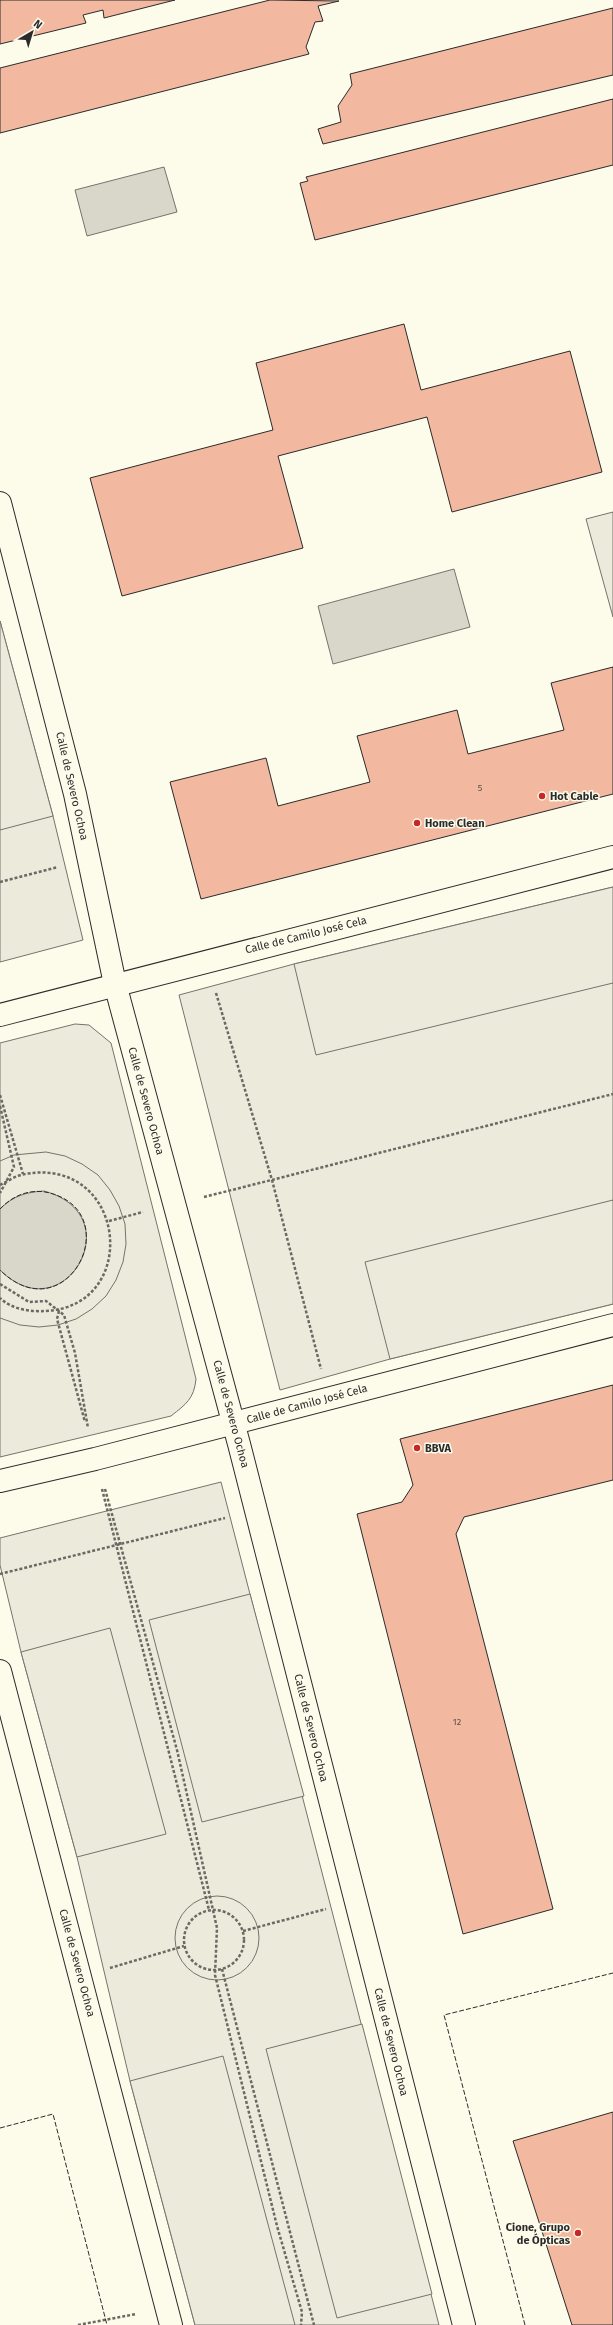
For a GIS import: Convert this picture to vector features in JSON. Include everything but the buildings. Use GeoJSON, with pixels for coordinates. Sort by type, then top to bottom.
{"type":"FeatureCollection","features":[{"type":"Feature","properties":{"kind":"street","name":"Calle de Severo Ochoa"},"geometry":{"type":"LineString","coordinates":[[0,503],[75,794],[115,984],[234,1423],[464,2325]]}},
{"type":"Feature","properties":{"kind":"street","name":"Calle de Camilo José Cela"},"geometry":{"type":"LineString","coordinates":[[0,1015],[115,984],[613,857]]}},
{"type":"Feature","properties":{"kind":"street","name":"Calle de Camilo José Cela"},"geometry":{"type":"LineString","coordinates":[[0,1482],[95,1459],[613,1325]]}},
{"type":"Feature","properties":{"kind":"street","name":"Calle de Severo Ochoa"},"geometry":{"type":"LineString","coordinates":[[0,1671],[169,2317]]}},
{"type":"Feature","properties":{"kind":"path"},"geometry":{"type":"LineString","coordinates":[[0,882],[88,859]]}},
{"type":"Feature","properties":{"kind":"path"},"geometry":{"type":"LineString","coordinates":[[206,961],[272,1180],[329,1398]]}},
{"type":"Feature","properties":{"kind":"path"},"geometry":{"type":"LineString","coordinates":[[109,1221],[613,1094]]}},
{"type":"Feature","properties":{"kind":"path"},"geometry":{"type":"LineString","coordinates":[[0,1095],[24,1174]]}},
{"type":"Feature","properties":{"kind":"path"},"geometry":{"type":"LineString","coordinates":[[0,1106],[14,1167],[0,1193]]}},
{"type":"Feature","properties":{"kind":"path"},"geometry":{"type":"LineString","coordinates":[[0,1185],[24,1174],[50,1172],[76,1180],[96,1198],[109,1221],[112,1250],[103,1276],[85,1298],[59,1311],[31,1312],[4,1302],[0,1298]]}},
{"type":"Feature","properties":{"kind":"path"},"geometry":{"type":"LineString","coordinates":[[0,1284],[29,1302],[46,1302],[64,1315],[75,1353],[95,1459],[116,1546],[208,1910]]}},
{"type":"Feature","properties":{"kind":"path"},"geometry":{"type":"LineString","coordinates":[[59,1311],[57,1319],[177,1750],[218,1928],[215,1969],[275,2218],[302,2312],[301,2325]]}},
{"type":"Feature","properties":{"kind":"path"},"geometry":{"type":"LineString","coordinates":[[0,1574],[116,1546],[256,1509]]}},
{"type":"Feature","properties":{"kind":"path"},"geometry":{"type":"LineString","coordinates":[[244,1931],[355,1902]]}},
{"type":"Feature","properties":{"kind":"path"},"geometry":{"type":"LineString","coordinates":[[208,1910],[214,1910],[223,1911],[236,1918],[244,1931],[244,1948],[236,1962],[222,1969],[206,1969],[192,1961],[184,1946],[185,1930],[194,1917],[208,1910]]}},
{"type":"Feature","properties":{"kind":"path"},"geometry":{"type":"LineString","coordinates":[[80,1977],[184,1946]]}},
{"type":"Feature","properties":{"kind":"path"},"geometry":{"type":"LineString","coordinates":[[222,1969],[314,2325]]}},
{"type":"Feature","properties":{"kind":"path"},"geometry":{"type":"LineString","coordinates":[[78,2325],[169,2317]]}},
{"type":"Feature","properties":{"kind":"shaded area"},"geometry":{"type":"Polygon","coordinates":[[[164,167],[177,212],[87,236],[75,190],[164,167]]]}},
{"type":"Feature","properties":{"kind":"shaded area"},"geometry":{"type":"Polygon","coordinates":[[[613,512],[613,617],[586,519],[613,512]]]}},
{"type":"Feature","properties":{"kind":"shaded area"},"geometry":{"type":"Polygon","coordinates":[[[454,569],[470,627],[333,664],[318,606],[454,569]]]}},
{"type":"Feature","properties":{"kind":"shaded area"},"geometry":{"type":"Polygon","coordinates":[[[0,621],[53,816],[83,940],[0,962],[0,621]]]}},
{"type":"Feature","properties":{"kind":"shaded area"},"geometry":{"type":"Polygon","coordinates":[[[0,621],[53,816],[0,830],[0,621]]]}},
{"type":"Feature","properties":{"kind":"shaded area"},"geometry":{"type":"Polygon","coordinates":[[[613,887],[613,1304],[390,1359],[280,1390],[179,995],[294,964],[613,887]]]}},
{"type":"Feature","properties":{"kind":"shaded area"},"geometry":{"type":"Polygon","coordinates":[[[613,887],[613,983],[316,1055],[294,964],[613,887]]]}},
{"type":"Feature","properties":{"kind":"shaded area"},"geometry":{"type":"Polygon","coordinates":[[[75,1024],[89,1025],[111,1043],[196,1379],[195,1386],[188,1400],[171,1416],[0,1457],[0,1043],[75,1024]]]}},
{"type":"Feature","properties":{"kind":"shaded area"},"geometry":{"type":"Polygon","coordinates":[[[46,1152],[65,1156],[82,1164],[98,1175],[110,1190],[119,1206],[125,1224],[126,1244],[123,1262],[116,1280],[106,1296],[92,1309],[76,1319],[58,1325],[39,1327],[20,1325],[0,1318],[0,1161],[14,1155],[46,1152]]]}},
{"type":"Feature","properties":{"kind":"shaded area"},"geometry":{"type":"Polygon","coordinates":[[[44,1191],[70,1204],[84,1222],[86,1243],[79,1264],[66,1279],[46,1288],[24,1286],[0,1270],[0,1209],[15,1198],[31,1192],[44,1191]]]}},
{"type":"Feature","properties":{"kind":"shaded area"},"geometry":{"type":"Polygon","coordinates":[[[613,1200],[613,1304],[390,1359],[365,1262],[613,1200]]]}},
{"type":"Feature","properties":{"kind":"shaded area"},"geometry":{"type":"Polygon","coordinates":[[[221,1482],[439,2325],[195,2325],[130,2081],[77,1857],[21,1652],[0,1565],[0,1538],[221,1482]]]}},
{"type":"Feature","properties":{"kind":"shaded area"},"geometry":{"type":"Polygon","coordinates":[[[250,1594],[304,1796],[202,1822],[149,1620],[250,1594]]]}},
{"type":"Feature","properties":{"kind":"shaded area"},"geometry":{"type":"Polygon","coordinates":[[[110,1628],[166,1834],[77,1857],[21,1652],[110,1628]]]}},
{"type":"Feature","properties":{"kind":"shaded area"},"geometry":{"type":"Polygon","coordinates":[[[209,1896],[225,1896],[241,1903],[252,1914],[259,1930],[259,1946],[256,1954],[247,1968],[241,1973],[225,1980],[209,1980],[193,1973],[182,1962],[175,1946],[175,1930],[182,1914],[193,1903],[209,1896]]]}},
{"type":"Feature","properties":{"kind":"shaded area"},"geometry":{"type":"Polygon","coordinates":[[[362,2024],[432,2294],[337,2318],[266,2049],[362,2024]]]}},
{"type":"Feature","properties":{"kind":"shaded area"},"geometry":{"type":"Polygon","coordinates":[[[223,2056],[295,2325],[195,2325],[130,2081],[223,2056]]]}},
{"type":"Feature","properties":{"kind":"fence"},"geometry":{"type":"LineString","coordinates":[[0,1209],[17,1196],[29,1192],[36,1191],[50,1193],[73,1205],[84,1223],[86,1244],[79,1264],[65,1280],[47,1288],[24,1286],[0,1270]]}},
{"type":"Feature","properties":{"kind":"fence"},"geometry":{"type":"LineString","coordinates":[[525,2325],[444,2015],[613,1973]]}},
{"type":"Feature","properties":{"kind":"fence"},"geometry":{"type":"LineString","coordinates":[[0,2128],[53,2114],[107,2325]]}},
{"type":"Feature","properties":{"kind":"place","name":"Hot Cable"},"geometry":{"type":"Point","coordinates":[542,796]}},
{"type":"Feature","properties":{"kind":"place","name":"Home Clean"},"geometry":{"type":"Point","coordinates":[417,823]}},
{"type":"Feature","properties":{"kind":"place","name":"BBVA"},"geometry":{"type":"Point","coordinates":[417,1448]}},
{"type":"Feature","properties":{"kind":"place","name":"Cione, Grupo de Ópticas"},"geometry":{"type":"Point","coordinates":[578,2233]}}]}
